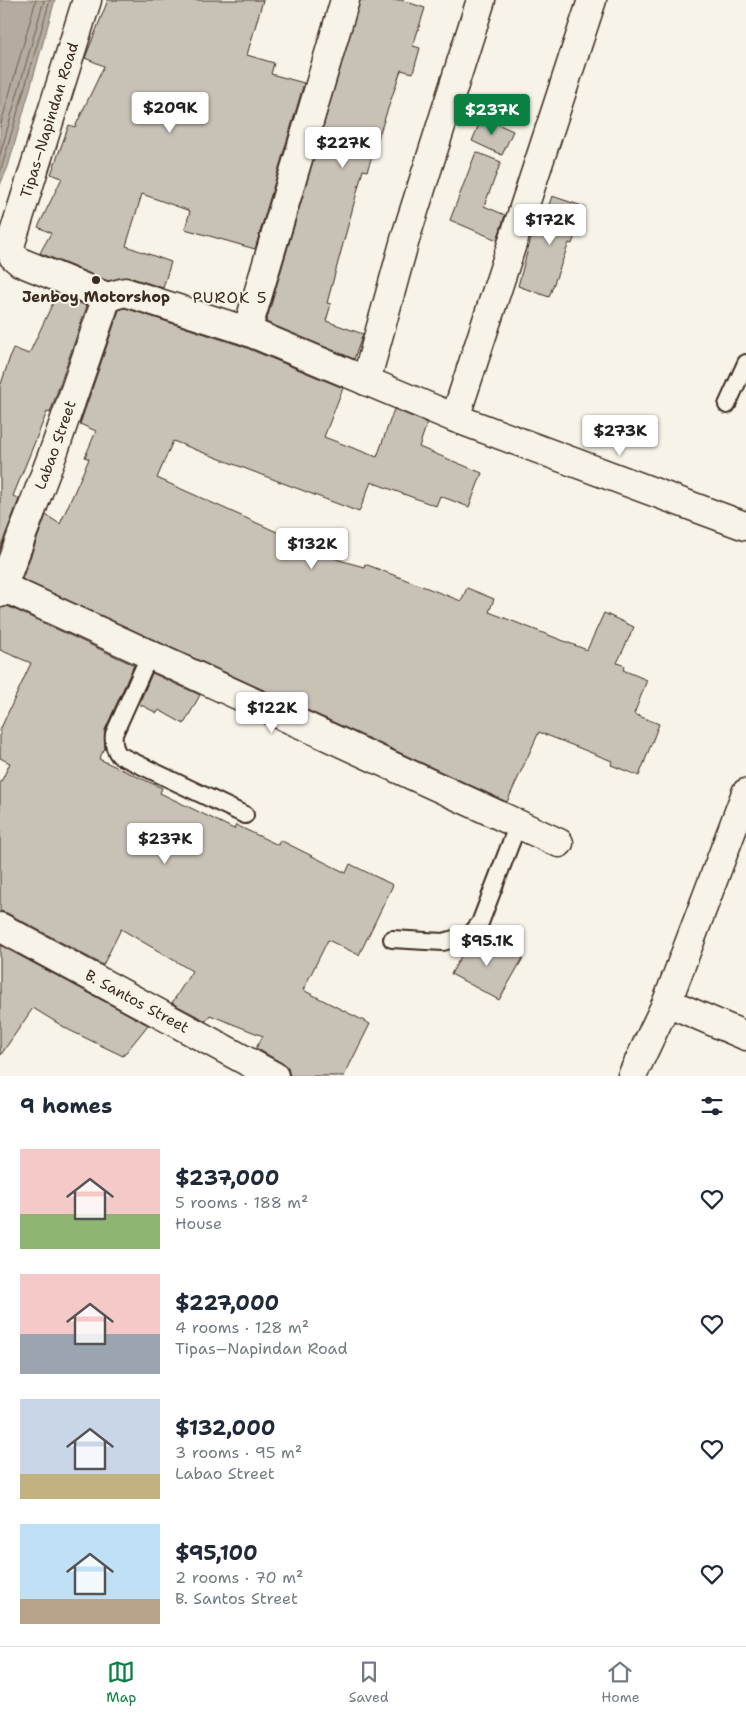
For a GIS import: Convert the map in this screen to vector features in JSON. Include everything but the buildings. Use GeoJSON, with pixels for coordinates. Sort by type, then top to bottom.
{"type":"FeatureCollection","features":[{"type":"Feature","properties":{"kind":"street","name":"Tipas–Napindan Road"},"geometry":{"type":"LineString","coordinates":[[87,0],[10,246],[13,256],[20,262],[107,297]]}},
{"type":"Feature","properties":{"kind":"street"},"geometry":{"type":"LineString","coordinates":[[247,332],[345,0]]}},
{"type":"Feature","properties":{"kind":"street"},"geometry":{"type":"LineString","coordinates":[[366,381],[406,236],[482,0]]}},
{"type":"Feature","properties":{"kind":"street"},"geometry":{"type":"LineString","coordinates":[[455,418],[592,0]]}},
{"type":"Feature","properties":{"kind":"street"},"geometry":{"type":"LineString","coordinates":[[107,297],[125,292],[247,332],[455,418],[745,526]]}},
{"type":"Feature","properties":{"kind":"street","name":"Labao Street"},"geometry":{"type":"LineString","coordinates":[[1,590],[55,448],[107,297]]}},
{"type":"Feature","properties":{"kind":"street"},"geometry":{"type":"LineString","coordinates":[[1,590],[150,654],[559,843]]}},
{"type":"Feature","properties":{"kind":"street"},"geometry":{"type":"LineString","coordinates":[[632,1076],[667,1002],[746,793]]}},
{"type":"Feature","properties":{"kind":"street","name":"B. Santos Street"},"geometry":{"type":"LineString","coordinates":[[0,927],[274,1076]]}},
{"type":"Feature","properties":{"kind":"street"},"geometry":{"type":"LineString","coordinates":[[667,1002],[746,1036]]}},
{"type":"Feature","properties":{"kind":"lane"},"geometry":{"type":"LineString","coordinates":[[727,405],[746,362]]}},
{"type":"Feature","properties":{"kind":"lane"},"geometry":{"type":"LineString","coordinates":[[150,654],[114,734],[113,744],[116,752],[245,815]]}},
{"type":"Feature","properties":{"kind":"lane"},"geometry":{"type":"LineString","coordinates":[[392,939],[444,942],[471,934],[480,922],[518,824]]}},
{"type":"Feature","properties":{"kind":"water"},"geometry":{"type":"Polygon","coordinates":[[[0,0],[55,0],[8,167],[0,185],[0,0]]]}},
{"type":"Feature","properties":{"kind":"place","name":"Jenboy Motorshop"},"geometry":{"type":"Point","coordinates":[96,280]}},
{"type":"Feature","properties":{"kind":"district","name":"PUROK 5"},"geometry":{"type":"Point","coordinates":[230,297]}}]}
